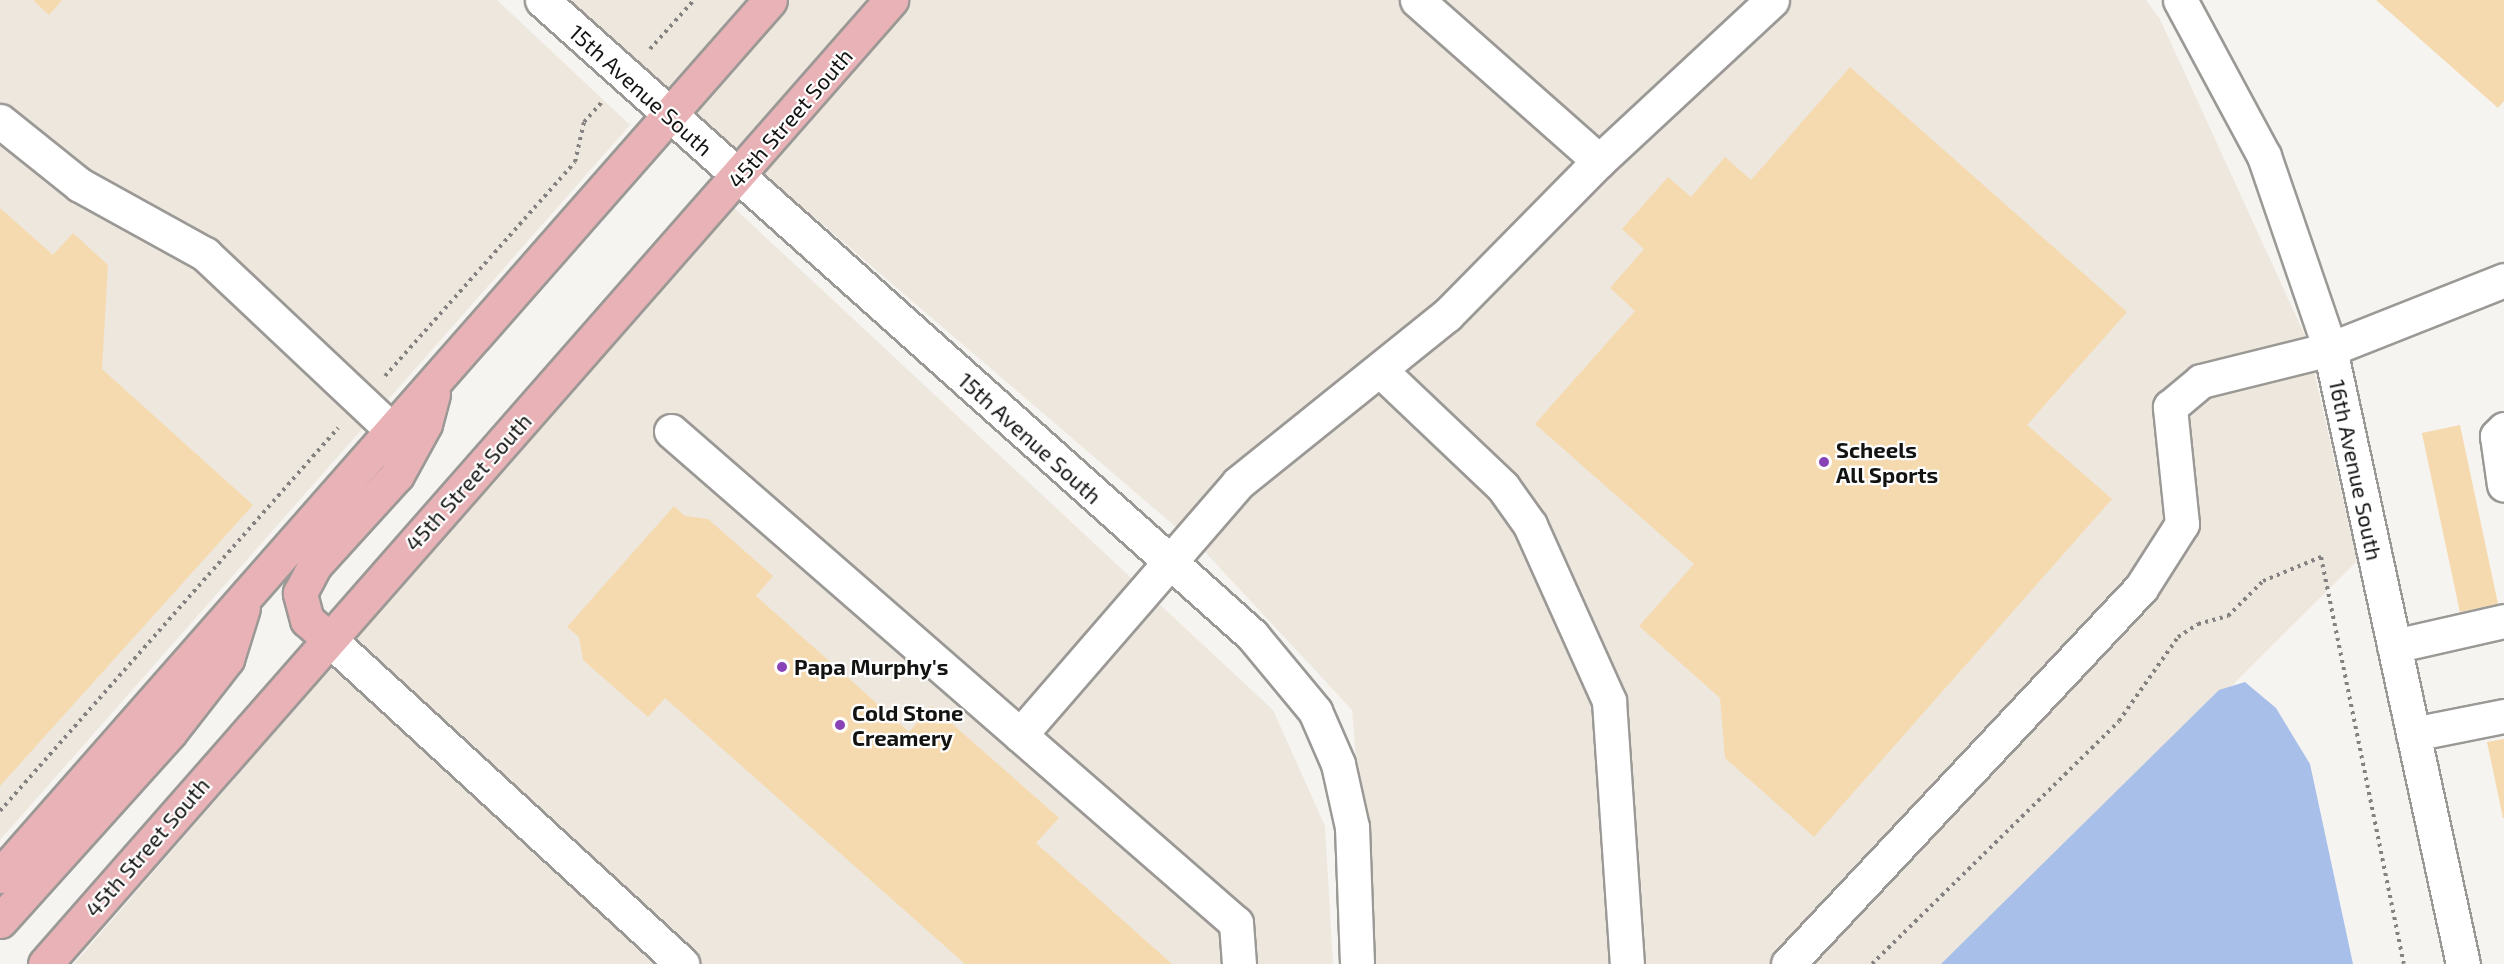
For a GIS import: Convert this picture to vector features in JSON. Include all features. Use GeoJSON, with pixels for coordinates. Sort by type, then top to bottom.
{"type":"FeatureCollection","features":[{"type":"Feature","properties":{"kind":"main road"},"geometry":{"type":"LineString","coordinates":[[0,876],[770,0]]}},
{"type":"Feature","properties":{"kind":"main road","name":"45th Street South"},"geometry":{"type":"LineString","coordinates":[[45,964],[329,639],[738,179],[891,0]]}},
{"type":"Feature","properties":{"kind":"main road"},"geometry":{"type":"LineString","coordinates":[[329,639],[307,620],[300,593],[315,565],[397,474],[426,424],[437,381]]}},
{"type":"Feature","properties":{"kind":"main road"},"geometry":{"type":"LineString","coordinates":[[0,921],[170,732],[227,659],[246,597]]}},
{"type":"Feature","properties":{"kind":"street","name":"15th Avenue South"},"geometry":{"type":"LineString","coordinates":[[542,0],[738,179],[1252,635],[1315,711],[1338,764],[1352,827],[1357,964]]}},
{"type":"Feature","properties":{"kind":"street"},"geometry":{"type":"LineString","coordinates":[[1418,0],[1599,161]]}},
{"type":"Feature","properties":{"kind":"street"},"geometry":{"type":"LineString","coordinates":[[1020,735],[1168,560],[1238,483],[1382,372],[1520,245],[1599,161],[1772,0]]}},
{"type":"Feature","properties":{"kind":"street","name":"16th Avenue South"},"geometry":{"type":"LineString","coordinates":[[2180,0],[2264,156],[2330,349],[2463,964]]}},
{"type":"Feature","properties":{"kind":"street"},"geometry":{"type":"LineString","coordinates":[[0,121],[80,185],[205,254],[393,431]]}},
{"type":"Feature","properties":{"kind":"street"},"geometry":{"type":"LineString","coordinates":[[1788,964],[2141,588],[2182,524],[2170,407],[2201,381],[2330,349],[2504,280]]}},
{"type":"Feature","properties":{"kind":"street"},"geometry":{"type":"LineString","coordinates":[[1382,372],[1503,487],[1530,525],[1609,701],[1627,964]]}},
{"type":"Feature","properties":{"kind":"street"},"geometry":{"type":"LineString","coordinates":[[2504,429],[2497,436],[2504,485]]}},
{"type":"Feature","properties":{"kind":"street"},"geometry":{"type":"LineString","coordinates":[[671,431],[1236,923],[1239,964]]}},
{"type":"Feature","properties":{"kind":"street"},"geometry":{"type":"LineString","coordinates":[[2394,646],[2504,621]]}},
{"type":"Feature","properties":{"kind":"street"},"geometry":{"type":"LineString","coordinates":[[329,639],[682,964]]}},
{"type":"Feature","properties":{"kind":"street"},"geometry":{"type":"LineString","coordinates":[[2413,734],[2504,716]]}},
{"type":"Feature","properties":{"kind":"path"},"geometry":{"type":"LineString","coordinates":[[670,27],[694,0]]}},
{"type":"Feature","properties":{"kind":"path"},"geometry":{"type":"LineString","coordinates":[[0,811],[575,162],[584,122]]}},
{"type":"Feature","properties":{"kind":"path"},"geometry":{"type":"LineString","coordinates":[[1872,964],[2119,721],[2143,693],[2178,637],[2198,624],[2228,616],[2263,581],[2321,557],[2404,964]]}},
{"type":"Feature","properties":{"kind":"shaded area"},"geometry":{"type":"Polygon","coordinates":[[[0,0],[497,0],[630,125],[0,840],[0,0]]]}},
{"type":"Feature","properties":{"kind":"shaded area"},"geometry":{"type":"Polygon","coordinates":[[[570,0],[2146,0],[2160,19],[2307,340],[2357,561],[1952,964],[1373,964],[1352,710],[1205,552],[716,133],[570,0]]]}},
{"type":"Feature","properties":{"kind":"shaded area"},"geometry":{"type":"Polygon","coordinates":[[[731,205],[1273,710],[1325,826],[1333,964],[74,964],[731,205]]]}},
{"type":"Feature","properties":{"kind":"water"},"geometry":{"type":"Polygon","coordinates":[[[2245,682],[2276,708],[2310,764],[2353,964],[1941,964],[2219,690],[2245,682]]]}},
{"type":"Feature","properties":{"kind":"building"},"geometry":{"type":"Polygon","coordinates":[[[33,0],[62,0],[49,15],[33,0]]]}},
{"type":"Feature","properties":{"kind":"building"},"geometry":{"type":"Polygon","coordinates":[[[2376,0],[2504,0],[2504,101],[2498,108],[2376,0]]]}},
{"type":"Feature","properties":{"kind":"building","name":"Scheels All Sports"},"geometry":{"type":"Polygon","coordinates":[[[1850,67],[2127,312],[2027,425],[2112,499],[1814,837],[1725,758],[1720,698],[1639,626],[1694,564],[1535,424],[1635,311],[1610,288],[1644,249],[1622,229],[1668,177],[1691,197],[1725,157],[1751,180],[1850,67]]]}},
{"type":"Feature","properties":{"kind":"building"},"geometry":{"type":"Polygon","coordinates":[[[0,208],[53,255],[73,233],[108,265],[102,369],[253,505],[0,786],[0,208]]]}},
{"type":"Feature","properties":{"kind":"building"},"geometry":{"type":"Polygon","coordinates":[[[2460,425],[2498,604],[2460,612],[2422,433],[2460,425]]]}},
{"type":"Feature","properties":{"kind":"building"},"geometry":{"type":"Polygon","coordinates":[[[674,506],[685,516],[708,519],[773,576],[756,596],[909,732],[932,706],[1059,818],[1036,843],[1172,964],[965,964],[665,698],[648,717],[583,660],[579,637],[567,627],[674,506]]]}},
{"type":"Feature","properties":{"kind":"building"},"geometry":{"type":"Polygon","coordinates":[[[2504,739],[2504,818],[2503,818],[2487,742],[2504,739]]]}},
{"type":"Feature","properties":{"kind":"place","name":"Scheels All Sports"},"geometry":{"type":"Point","coordinates":[1824,462]}},
{"type":"Feature","properties":{"kind":"place","name":"Papa Murphy's"},"geometry":{"type":"Point","coordinates":[782,667]}},
{"type":"Feature","properties":{"kind":"place","name":"Cold Stone Creamery"},"geometry":{"type":"Point","coordinates":[840,725]}}]}
